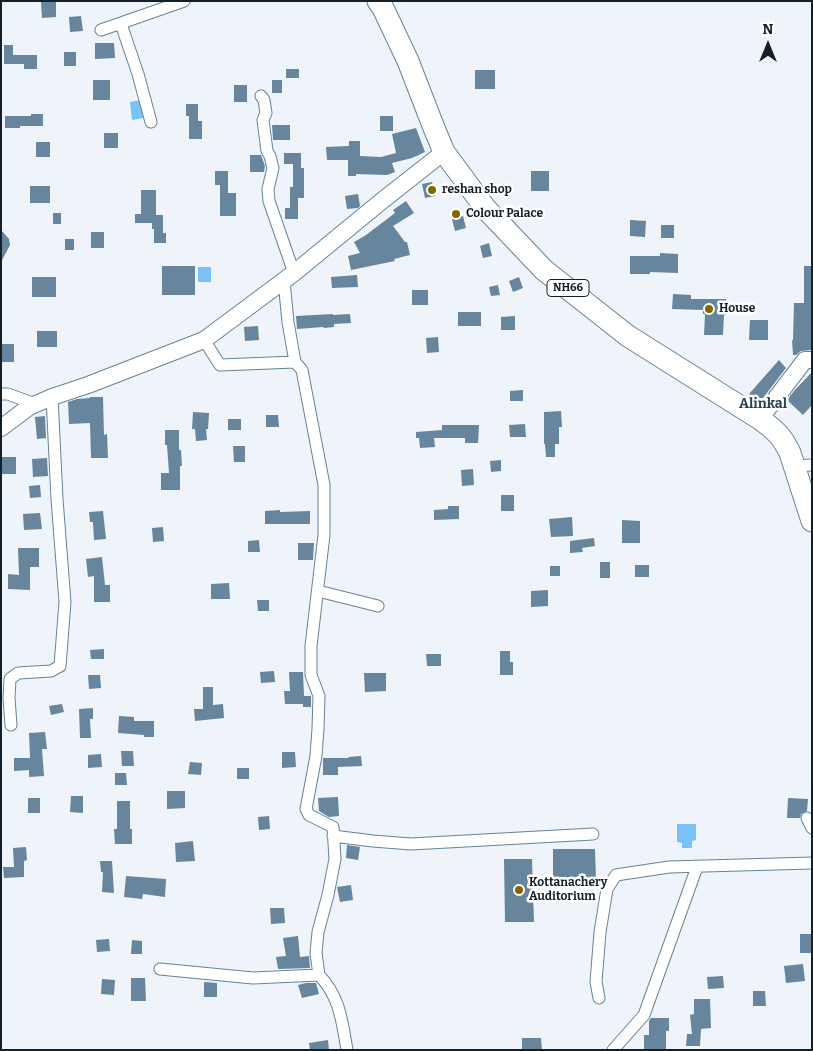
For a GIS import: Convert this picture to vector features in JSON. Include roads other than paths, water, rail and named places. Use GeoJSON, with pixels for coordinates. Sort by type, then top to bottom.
{"type":"FeatureCollection","features":[{"type":"Feature","properties":{"kind":"highway","name":"NH66"},"geometry":{"type":"LineString","coordinates":[[378,1],[408,61],[444,152],[486,209],[544,270],[628,336],[760,419],[776,432],[803,466],[812,522]]}},
{"type":"Feature","properties":{"kind":"main road"},"geometry":{"type":"LineString","coordinates":[[1,428],[35,404],[204,340],[289,277],[444,152]]}},
{"type":"Feature","properties":{"kind":"main road"},"geometry":{"type":"LineString","coordinates":[[760,419],[805,360],[812,360]]}},
{"type":"Feature","properties":{"kind":"street"},"geometry":{"type":"LineString","coordinates":[[102,30],[184,1]]}},
{"type":"Feature","properties":{"kind":"street"},"geometry":{"type":"LineString","coordinates":[[121,24],[138,74],[151,122]]}},
{"type":"Feature","properties":{"kind":"street"},"geometry":{"type":"LineString","coordinates":[[261,96],[264,100],[266,113],[263,120],[267,150],[273,168],[268,189],[269,201],[289,277],[288,322],[295,362],[302,370],[324,485],[324,535],[311,646],[311,675],[319,696],[318,729],[316,756],[306,808],[309,815],[333,827],[335,859],[318,932],[316,953],[319,975],[328,985],[340,1009],[348,1050]]}},
{"type":"Feature","properties":{"kind":"street"},"geometry":{"type":"LineString","coordinates":[[204,340],[220,365],[295,362]]}},
{"type":"Feature","properties":{"kind":"street"},"geometry":{"type":"LineString","coordinates":[[1,394],[8,394],[35,404]]}},
{"type":"Feature","properties":{"kind":"street"},"geometry":{"type":"LineString","coordinates":[[11,725],[10,679],[18,673],[52,671],[60,666],[65,602],[52,397]]}},
{"type":"Feature","properties":{"kind":"street"},"geometry":{"type":"LineString","coordinates":[[318,591],[378,606]]}},
{"type":"Feature","properties":{"kind":"street"},"geometry":{"type":"LineString","coordinates":[[334,836],[411,844],[593,834]]}},
{"type":"Feature","properties":{"kind":"street"},"geometry":{"type":"LineString","coordinates":[[598,998],[596,982],[600,932],[607,889],[616,875],[669,867],[812,863]]}},
{"type":"Feature","properties":{"kind":"street"},"geometry":{"type":"LineString","coordinates":[[613,1050],[644,1015],[697,867]]}},
{"type":"Feature","properties":{"kind":"street"},"geometry":{"type":"LineString","coordinates":[[160,969],[253,978],[319,975]]}},
{"type":"Feature","properties":{"kind":"water"},"geometry":{"type":"Polygon","coordinates":[[[141,100],[143,118],[132,120],[130,102],[141,100]]]}},
{"type":"Feature","properties":{"kind":"water"},"geometry":{"type":"Polygon","coordinates":[[[198,267],[211,267],[211,282],[198,282],[198,267]]]}},
{"type":"Feature","properties":{"kind":"water"},"geometry":{"type":"Polygon","coordinates":[[[677,824],[696,824],[696,840],[692,841],[692,848],[682,848],[682,843],[677,842],[677,824]]]}},
{"type":"Feature","properties":{"kind":"place","name":"reshan shop"},"geometry":{"type":"Point","coordinates":[432,190]}},
{"type":"Feature","properties":{"kind":"place","name":"Colour Palace"},"geometry":{"type":"Point","coordinates":[456,214]}},
{"type":"Feature","properties":{"kind":"place","name":"House"},"geometry":{"type":"Point","coordinates":[709,309]}},
{"type":"Feature","properties":{"kind":"place","name":"Kottanachery Auditorium"},"geometry":{"type":"Point","coordinates":[519,890]}},
{"type":"Feature","properties":{"kind":"district","name":"Alinkal"},"geometry":{"type":"Point","coordinates":[763,404]}}]}
